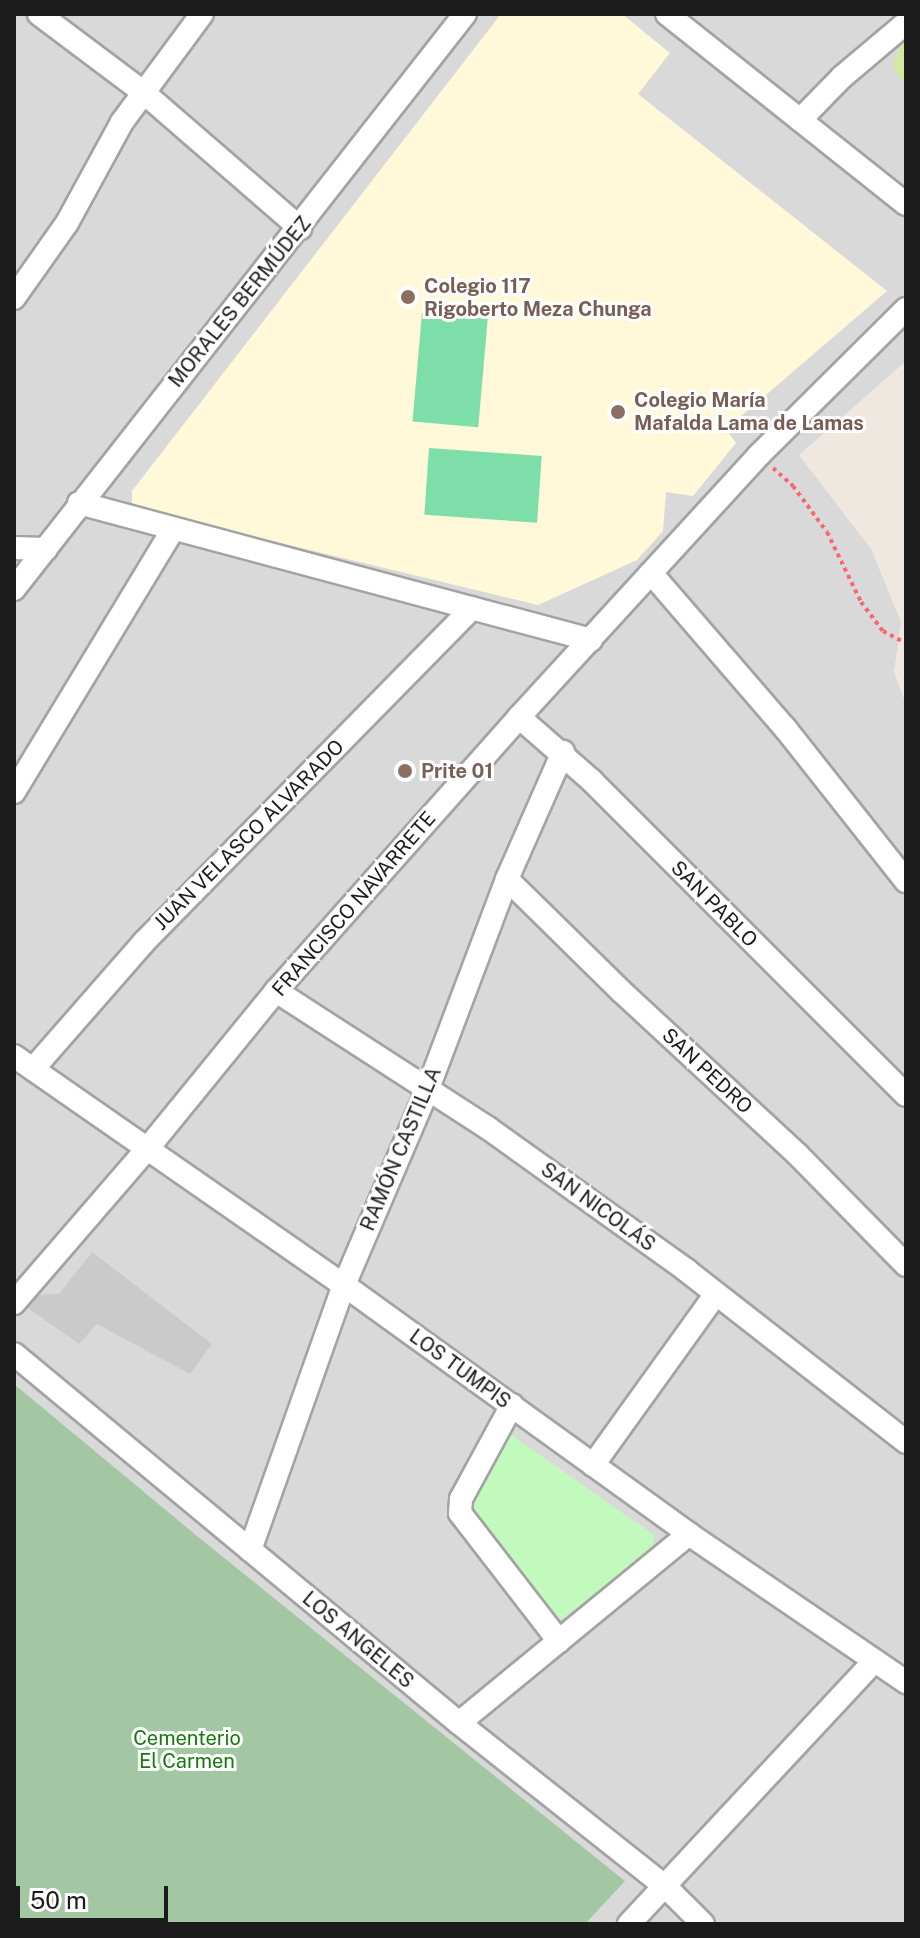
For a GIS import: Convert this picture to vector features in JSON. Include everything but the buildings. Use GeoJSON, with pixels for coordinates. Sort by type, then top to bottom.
{"type":"FeatureCollection","features":[{"type":"Feature","properties":{"kind":"street"},"geometry":{"type":"LineString","coordinates":[[39,14],[143,92],[300,228]]}},
{"type":"Feature","properties":{"kind":"street"},"geometry":{"type":"LineString","coordinates":[[14,298],[67,223],[122,122],[202,14]]}},
{"type":"Feature","properties":{"kind":"street","name":"MORALES BERMÚDEZ"},"geometry":{"type":"LineString","coordinates":[[14,589],[465,14]]}},
{"type":"Feature","properties":{"kind":"street"},"geometry":{"type":"LineString","coordinates":[[667,14],[906,204]]}},
{"type":"Feature","properties":{"kind":"street"},"geometry":{"type":"LineString","coordinates":[[800,120],[842,77],[906,23]]}},
{"type":"Feature","properties":{"kind":"street","name":"FRANCISCO NAVARRETE"},"geometry":{"type":"LineString","coordinates":[[14,1303],[148,1148],[276,991],[519,717],[759,455],[906,309]]}},
{"type":"Feature","properties":{"kind":"street"},"geometry":{"type":"LineString","coordinates":[[79,503],[591,640]]}},
{"type":"Feature","properties":{"kind":"street"},"geometry":{"type":"LineString","coordinates":[[14,792],[173,529]]}},
{"type":"Feature","properties":{"kind":"street"},"geometry":{"type":"LineString","coordinates":[[14,548],[46,549]]}},
{"type":"Feature","properties":{"kind":"street"},"geometry":{"type":"LineString","coordinates":[[651,573],[785,728],[906,881]]}},
{"type":"Feature","properties":{"kind":"street","name":"JUAN VELASCO ALVARADO"},"geometry":{"type":"LineString","coordinates":[[23,1062],[472,608]]}},
{"type":"Feature","properties":{"kind":"street","name":"SAN PABLO"},"geometry":{"type":"LineString","coordinates":[[519,717],[563,752],[906,1095]]}},
{"type":"Feature","properties":{"kind":"street","name":"RAMÓN CASTILLA"},"geometry":{"type":"LineString","coordinates":[[250,1550],[344,1285],[427,1091],[507,879],[563,752]]}},
{"type":"Feature","properties":{"kind":"street","name":"SAN PEDRO"},"geometry":{"type":"LineString","coordinates":[[507,879],[621,991],[798,1155],[906,1265]]}},
{"type":"Feature","properties":{"kind":"street","name":"SAN NICOLÁS"},"geometry":{"type":"LineString","coordinates":[[276,991],[488,1128],[715,1295],[906,1442]]}},
{"type":"Feature","properties":{"kind":"street","name":"LOS TUMPIS"},"geometry":{"type":"LineString","coordinates":[[23,1062],[344,1285],[689,1534],[906,1682]]}},
{"type":"Feature","properties":{"kind":"street"},"geometry":{"type":"LineString","coordinates":[[593,1465],[715,1295]]}},
{"type":"Feature","properties":{"kind":"street","name":"LOS ANGELES"},"geometry":{"type":"LineString","coordinates":[[14,1354],[459,1723],[666,1887],[703,1924]]}},
{"type":"Feature","properties":{"kind":"street"},"geometry":{"type":"LineString","coordinates":[[512,1405],[461,1499],[460,1513],[559,1641]]}},
{"type":"Feature","properties":{"kind":"street"},"geometry":{"type":"LineString","coordinates":[[459,1723],[689,1534]]}},
{"type":"Feature","properties":{"kind":"street"},"geometry":{"type":"LineString","coordinates":[[629,1924],[874,1661]]}},
{"type":"Feature","properties":{"kind":"path"},"geometry":{"type":"LineString","coordinates":[[759,455],[793,486],[827,532],[861,602],[883,631],[906,643]]}},
{"type":"Feature","properties":{"kind":"shaded area"},"geometry":{"type":"Polygon","coordinates":[[[14,14],[906,14],[906,361],[799,455],[871,549],[901,622],[894,672],[906,704],[906,1924],[14,1924],[14,14]]]}},
{"type":"Feature","properties":{"kind":"shaded area"},"geometry":{"type":"Polygon","coordinates":[[[501,14],[622,14],[670,53],[638,94],[887,291],[726,429],[736,443],[693,496],[666,492],[663,531],[637,560],[538,605],[132,507],[132,491],[501,14]]]}},
{"type":"Feature","properties":{"kind":"shaded area"},"geometry":{"type":"Polygon","coordinates":[[[92,1252],[212,1344],[190,1374],[97,1324],[79,1344],[24,1305],[33,1295],[59,1294],[92,1252]]]}},
{"type":"Feature","properties":{"kind":"green space"},"geometry":{"type":"Polygon","coordinates":[[[906,38],[906,86],[895,71],[894,57],[906,38]]]}},
{"type":"Feature","properties":{"kind":"green space"},"geometry":{"type":"Polygon","coordinates":[[[422,313],[488,319],[478,427],[413,422],[422,313]]]}},
{"type":"Feature","properties":{"kind":"green space"},"geometry":{"type":"Polygon","coordinates":[[[429,448],[542,456],[537,523],[424,515],[429,448]]]}},
{"type":"Feature","properties":{"kind":"green space","name":"Cementerio El Carmen"},"geometry":{"type":"Polygon","coordinates":[[[14,1384],[197,1536],[625,1881],[585,1924],[14,1924],[14,1384]]]}},
{"type":"Feature","properties":{"kind":"green space"},"geometry":{"type":"Polygon","coordinates":[[[507,1432],[654,1535],[653,1548],[562,1619],[550,1615],[469,1506],[507,1432]]]}},
{"type":"Feature","properties":{"kind":"place","name":"Colegio 117 Rigoberto Meza Chunga"},"geometry":{"type":"Point","coordinates":[408,297]}},
{"type":"Feature","properties":{"kind":"place","name":"Colegio María Mafalda Lama de Lamas"},"geometry":{"type":"Point","coordinates":[618,412]}},
{"type":"Feature","properties":{"kind":"place","name":"Prite 01"},"geometry":{"type":"Point","coordinates":[405,771]}}]}
